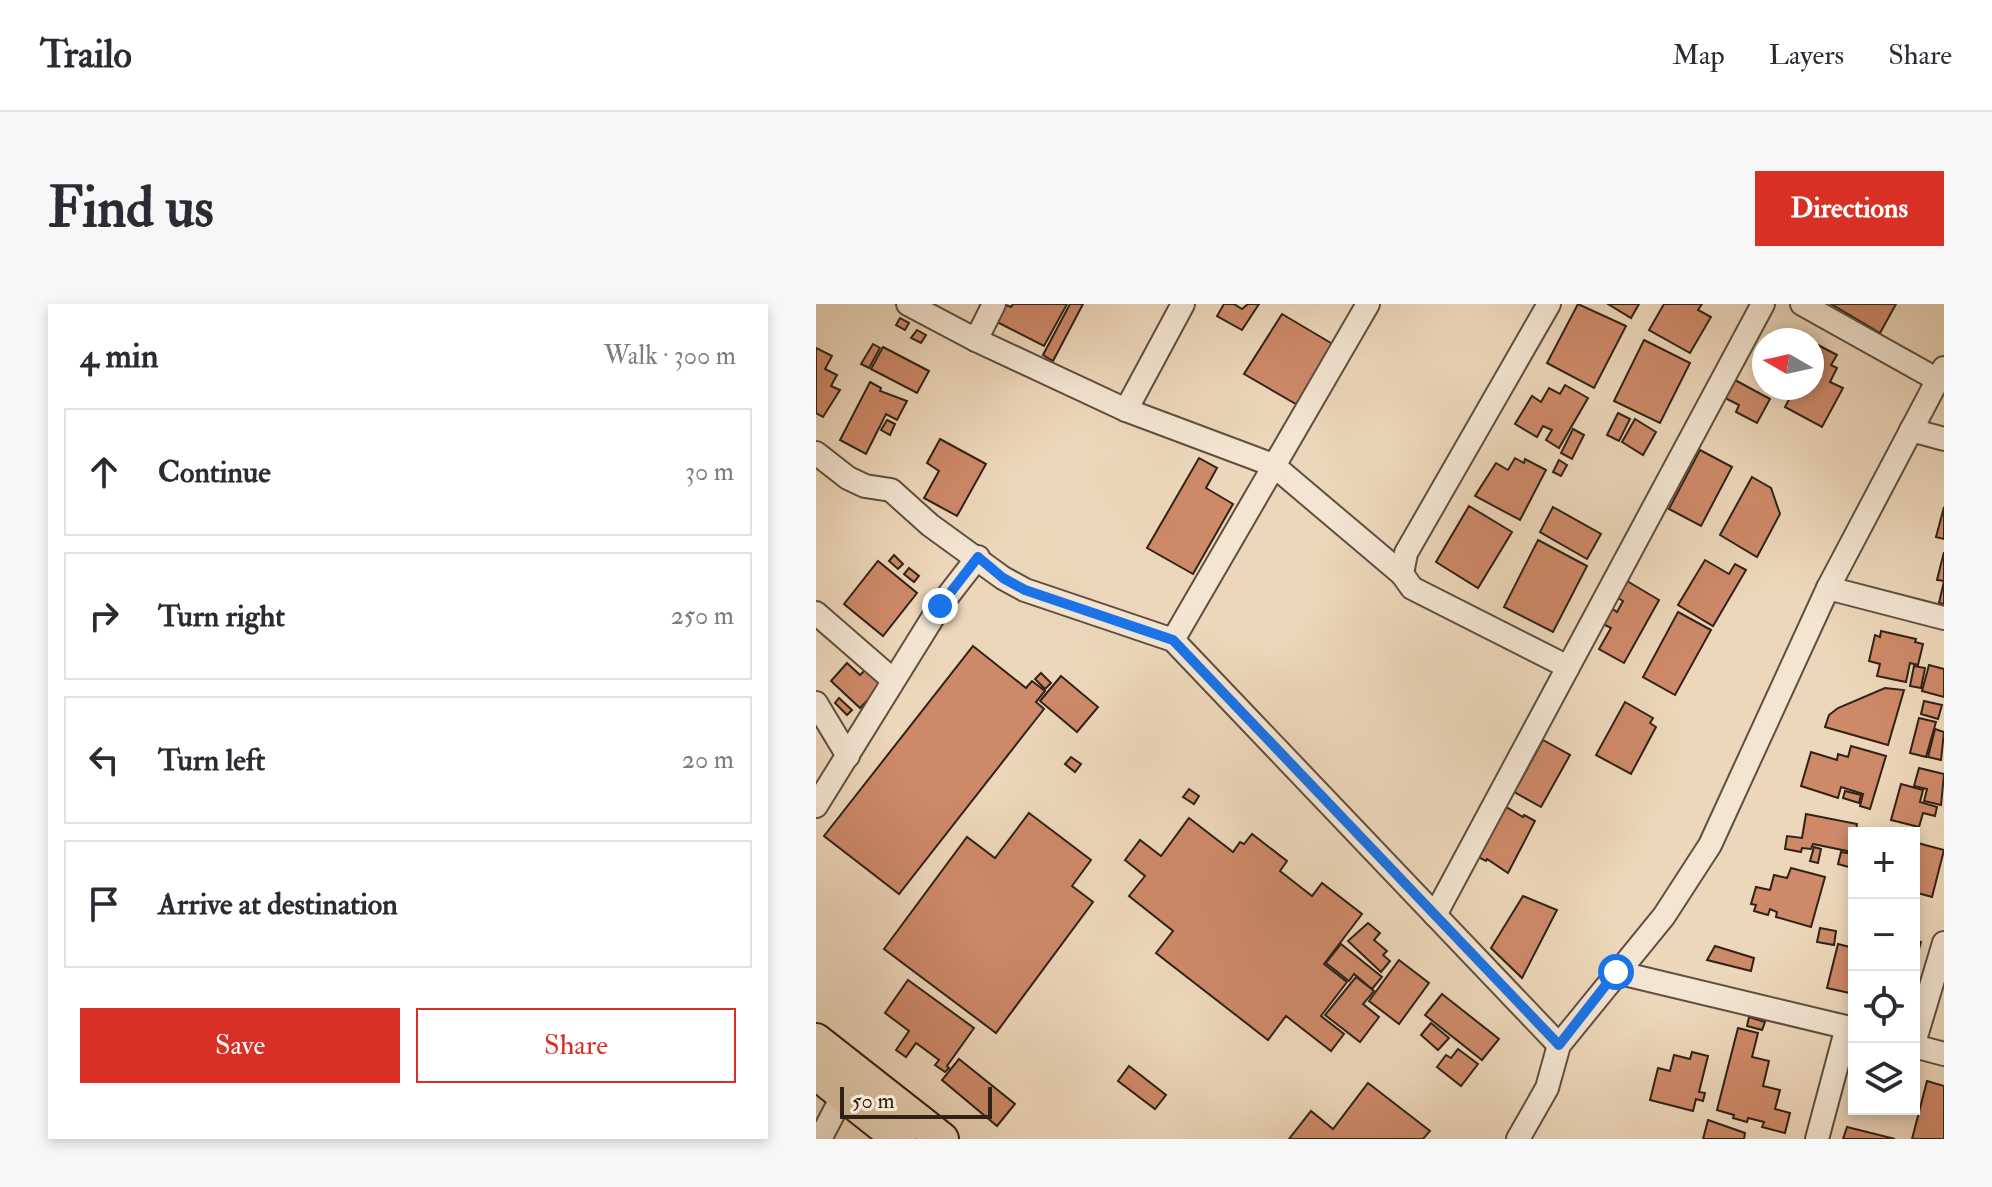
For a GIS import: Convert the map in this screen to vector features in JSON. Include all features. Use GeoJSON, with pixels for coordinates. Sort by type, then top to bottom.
{"type":"FeatureCollection","features":[{"type":"Feature","properties":{"kind":"highway"},"geometry":{"type":"LineString","coordinates":[[816,1040],[942,1139]]}},
{"type":"Feature","properties":{"kind":"highway"},"geometry":{"type":"LineString","coordinates":[[816,1073],[899,1139]]}},
{"type":"Feature","properties":{"kind":"street"},"geometry":{"type":"LineString","coordinates":[[908,304],[976,340],[1126,410],[1273,465],[1402,574],[1412,588],[1568,667]]}},
{"type":"Feature","properties":{"kind":"street"},"geometry":{"type":"LineString","coordinates":[[976,340],[994,304]]}},
{"type":"Feature","properties":{"kind":"street"},"geometry":{"type":"LineString","coordinates":[[1126,410],[1183,304]]}},
{"type":"Feature","properties":{"kind":"street"},"geometry":{"type":"LineString","coordinates":[[1173,640],[1368,304]]}},
{"type":"Feature","properties":{"kind":"street"},"geometry":{"type":"LineString","coordinates":[[1402,574],[1406,553],[1549,304]]}},
{"type":"Feature","properties":{"kind":"street"},"geometry":{"type":"LineString","coordinates":[[1435,915],[1763,304]]}},
{"type":"Feature","properties":{"kind":"street"},"geometry":{"type":"LineString","coordinates":[[1518,1139],[1547,1088],[1559,1045],[1664,916],[1710,845],[1828,588],[1941,374],[1802,304]]}},
{"type":"Feature","properties":{"kind":"street"},"geometry":{"type":"LineString","coordinates":[[1911,430],[1944,439]]}},
{"type":"Feature","properties":{"kind":"street"},"geometry":{"type":"LineString","coordinates":[[816,453],[848,478],[865,486],[891,490],[930,525],[1003,578],[1025,590],[1173,640],[1559,1045]]}},
{"type":"Feature","properties":{"kind":"street"},"geometry":{"type":"LineString","coordinates":[[816,806],[940,606],[978,557]]}},
{"type":"Feature","properties":{"kind":"street"},"geometry":{"type":"LineString","coordinates":[[1828,588],[1944,618]]}},
{"type":"Feature","properties":{"kind":"street"},"geometry":{"type":"LineString","coordinates":[[816,613],[893,680]]}},
{"type":"Feature","properties":{"kind":"street"},"geometry":{"type":"LineString","coordinates":[[816,703],[848,756]]}},
{"type":"Feature","properties":{"kind":"street"},"geometry":{"type":"LineString","coordinates":[[1915,1043],[1944,943]]}},
{"type":"Feature","properties":{"kind":"street"},"geometry":{"type":"LineString","coordinates":[[1616,972],[1848,1027]]}},
{"type":"Feature","properties":{"kind":"street"},"geometry":{"type":"LineString","coordinates":[[1817,1139],[1848,1038]]}},
{"type":"Feature","properties":{"kind":"street"},"geometry":{"type":"LineString","coordinates":[[1920,1047],[1944,1054]]}},
{"type":"Feature","properties":{"kind":"street"},"geometry":{"type":"LineString","coordinates":[[820,1139],[843,1095]]}},
{"type":"Feature","properties":{"kind":"building"},"geometry":{"type":"Polygon","coordinates":[[[1013,304],[1067,304],[1044,346],[997,322],[1006,305],[1011,307],[1013,304]]]}},
{"type":"Feature","properties":{"kind":"building"},"geometry":{"type":"Polygon","coordinates":[[[1070,304],[1083,304],[1053,361],[1043,355],[1070,304]]]}},
{"type":"Feature","properties":{"kind":"building"},"geometry":{"type":"Polygon","coordinates":[[[1224,304],[1234,304],[1242,309],[1248,304],[1259,304],[1242,330],[1217,316],[1224,304]]]}},
{"type":"Feature","properties":{"kind":"building"},"geometry":{"type":"Polygon","coordinates":[[[1578,304],[1626,326],[1594,388],[1547,363],[1578,304]]]}},
{"type":"Feature","properties":{"kind":"building"},"geometry":{"type":"Polygon","coordinates":[[[1608,304],[1639,304],[1631,318],[1608,304]]]}},
{"type":"Feature","properties":{"kind":"building"},"geometry":{"type":"Polygon","coordinates":[[[1664,304],[1702,304],[1698,310],[1711,317],[1690,353],[1649,330],[1664,304]]]}},
{"type":"Feature","properties":{"kind":"building"},"geometry":{"type":"Polygon","coordinates":[[[1831,304],[1896,304],[1880,333],[1831,304]]]}},
{"type":"Feature","properties":{"kind":"building"},"geometry":{"type":"Polygon","coordinates":[[[1282,314],[1336,346],[1301,407],[1244,374],[1282,314]]]}},
{"type":"Feature","properties":{"kind":"building"},"geometry":{"type":"Polygon","coordinates":[[[900,318],[909,323],[905,330],[896,325],[900,318]]]}},
{"type":"Feature","properties":{"kind":"building"},"geometry":{"type":"Polygon","coordinates":[[[917,330],[926,335],[921,343],[911,338],[917,330]]]}},
{"type":"Feature","properties":{"kind":"building"},"geometry":{"type":"Polygon","coordinates":[[[1644,340],[1690,363],[1660,423],[1614,401],[1644,340]]]}},
{"type":"Feature","properties":{"kind":"building"},"geometry":{"type":"Polygon","coordinates":[[[873,344],[880,348],[869,368],[861,364],[873,344]]]}},
{"type":"Feature","properties":{"kind":"building"},"geometry":{"type":"Polygon","coordinates":[[[883,347],[929,371],[917,393],[871,369],[883,347]]]}},
{"type":"Feature","properties":{"kind":"building"},"geometry":{"type":"Polygon","coordinates":[[[816,348],[832,356],[825,369],[837,375],[831,386],[840,390],[823,417],[816,413],[816,348]]]}},
{"type":"Feature","properties":{"kind":"building"},"geometry":{"type":"Polygon","coordinates":[[[1824,348],[1837,355],[1831,365],[1837,368],[1830,382],[1843,388],[1822,427],[1785,407],[1789,400],[1824,400],[1824,348]]]}},
{"type":"Feature","properties":{"kind":"building"},"geometry":{"type":"Polygon","coordinates":[[[1735,380],[1752,389],[1752,400],[1769,400],[1757,423],[1736,412],[1739,405],[1725,398],[1735,380]]]}},
{"type":"Feature","properties":{"kind":"building"},"geometry":{"type":"Polygon","coordinates":[[[870,382],[881,388],[880,391],[907,401],[897,420],[886,414],[866,454],[840,440],[870,382]]]}},
{"type":"Feature","properties":{"kind":"building"},"geometry":{"type":"Polygon","coordinates":[[[1565,385],[1588,398],[1559,448],[1546,440],[1552,430],[1543,426],[1537,437],[1515,424],[1532,396],[1541,402],[1549,388],[1560,394],[1565,385]]]}},
{"type":"Feature","properties":{"kind":"building"},"geometry":{"type":"Polygon","coordinates":[[[1618,413],[1630,419],[1619,441],[1607,435],[1618,413]]]}},
{"type":"Feature","properties":{"kind":"building"},"geometry":{"type":"Polygon","coordinates":[[[1635,419],[1656,432],[1643,455],[1622,442],[1635,419]]]}},
{"type":"Feature","properties":{"kind":"building"},"geometry":{"type":"Polygon","coordinates":[[[887,420],[895,424],[890,435],[881,430],[887,420]]]}},
{"type":"Feature","properties":{"kind":"building"},"geometry":{"type":"Polygon","coordinates":[[[1573,429],[1584,435],[1572,459],[1561,453],[1573,429]]]}},
{"type":"Feature","properties":{"kind":"building"},"geometry":{"type":"Polygon","coordinates":[[[940,439],[986,464],[957,516],[924,498],[939,471],[927,463],[940,439]]]}},
{"type":"Feature","properties":{"kind":"building"},"geometry":{"type":"Polygon","coordinates":[[[1700,450],[1732,467],[1701,526],[1669,509],[1700,450]]]}},
{"type":"Feature","properties":{"kind":"building"},"geometry":{"type":"Polygon","coordinates":[[[1199,458],[1217,468],[1206,488],[1233,504],[1193,574],[1147,548],[1199,458]]]}},
{"type":"Feature","properties":{"kind":"building"},"geometry":{"type":"Polygon","coordinates":[[[1515,458],[1524,463],[1525,459],[1546,470],[1520,520],[1475,496],[1496,463],[1508,470],[1515,458]]]}},
{"type":"Feature","properties":{"kind":"building"},"geometry":{"type":"Polygon","coordinates":[[[1559,460],[1567,465],[1561,476],[1553,472],[1559,460]]]}},
{"type":"Feature","properties":{"kind":"building"},"geometry":{"type":"Polygon","coordinates":[[[1752,477],[1771,488],[1780,514],[1757,557],[1720,535],[1752,477]]]}},
{"type":"Feature","properties":{"kind":"building"},"geometry":{"type":"Polygon","coordinates":[[[1469,506],[1512,532],[1478,588],[1436,562],[1469,506]]]}},
{"type":"Feature","properties":{"kind":"building"},"geometry":{"type":"Polygon","coordinates":[[[1553,507],[1601,534],[1587,559],[1540,532],[1553,507]]]}},
{"type":"Feature","properties":{"kind":"building"},"geometry":{"type":"Polygon","coordinates":[[[1944,507],[1944,539],[1936,537],[1944,507]]]}},
{"type":"Feature","properties":{"kind":"building"},"geometry":{"type":"Polygon","coordinates":[[[1538,540],[1587,566],[1553,632],[1504,607],[1538,540]]]}},
{"type":"Feature","properties":{"kind":"building"},"geometry":{"type":"Polygon","coordinates":[[[1944,552],[1944,581],[1937,580],[1944,552]]]}},
{"type":"Feature","properties":{"kind":"building"},"geometry":{"type":"Polygon","coordinates":[[[894,555],[903,564],[898,569],[889,561],[894,555]]]}},
{"type":"Feature","properties":{"kind":"building"},"geometry":{"type":"Polygon","coordinates":[[[1705,560],[1729,574],[1735,564],[1746,570],[1713,626],[1678,605],[1705,560]]]}},
{"type":"Feature","properties":{"kind":"building"},"geometry":{"type":"Polygon","coordinates":[[[878,561],[917,593],[883,636],[844,604],[878,561]]]}},
{"type":"Feature","properties":{"kind":"building"},"geometry":{"type":"Polygon","coordinates":[[[909,568],[919,576],[914,582],[904,574],[909,568]]]}},
{"type":"Feature","properties":{"kind":"building"},"geometry":{"type":"Polygon","coordinates":[[[1627,581],[1659,600],[1624,663],[1599,649],[1611,628],[1601,623],[1610,607],[1617,612],[1623,601],[1618,598],[1627,581]]]}},
{"type":"Feature","properties":{"kind":"building"},"geometry":{"type":"Polygon","coordinates":[[[1944,581],[1944,604],[1939,603],[1944,581]]]}},
{"type":"Feature","properties":{"kind":"building"},"geometry":{"type":"Polygon","coordinates":[[[1678,612],[1711,630],[1675,695],[1643,677],[1678,612]]]}},
{"type":"Feature","properties":{"kind":"building"},"geometry":{"type":"Polygon","coordinates":[[[1881,631],[1916,639],[1915,642],[1923,644],[1918,665],[1910,663],[1906,682],[1877,676],[1880,664],[1869,661],[1875,635],[1880,637],[1881,631]]]}},
{"type":"Feature","properties":{"kind":"building"},"geometry":{"type":"Polygon","coordinates":[[[973,646],[1026,688],[1032,681],[1045,691],[1036,702],[1044,709],[899,894],[824,836],[973,646]]]}},
{"type":"Feature","properties":{"kind":"building"},"geometry":{"type":"Polygon","coordinates":[[[847,663],[860,675],[867,668],[884,683],[860,708],[831,681],[847,663]]]}},
{"type":"Feature","properties":{"kind":"building"},"geometry":{"type":"Polygon","coordinates":[[[1929,665],[1944,669],[1944,697],[1922,691],[1929,665]]]}},
{"type":"Feature","properties":{"kind":"building"},"geometry":{"type":"Polygon","coordinates":[[[1914,666],[1925,668],[1921,688],[1910,686],[1914,666]]]}},
{"type":"Feature","properties":{"kind":"building"},"geometry":{"type":"Polygon","coordinates":[[[1041,673],[1051,683],[1045,689],[1035,679],[1041,673]]]}},
{"type":"Feature","properties":{"kind":"building"},"geometry":{"type":"Polygon","coordinates":[[[1061,676],[1098,707],[1077,732],[1040,701],[1061,676]]]}},
{"type":"Feature","properties":{"kind":"building"},"geometry":{"type":"Polygon","coordinates":[[[1885,688],[1904,690],[1888,745],[1825,727],[1829,715],[1838,708],[1885,688]]]}},
{"type":"Feature","properties":{"kind":"building"},"geometry":{"type":"Polygon","coordinates":[[[839,698],[852,710],[847,715],[835,703],[839,698]]]}},
{"type":"Feature","properties":{"kind":"building"},"geometry":{"type":"Polygon","coordinates":[[[1924,701],[1942,705],[1938,719],[1921,714],[1924,701]]]}},
{"type":"Feature","properties":{"kind":"building"},"geometry":{"type":"Polygon","coordinates":[[[1625,702],[1653,718],[1650,723],[1656,727],[1631,774],[1596,755],[1625,702]]]}},
{"type":"Feature","properties":{"kind":"building"},"geometry":{"type":"Polygon","coordinates":[[[1919,718],[1936,722],[1926,757],[1910,753],[1919,718]]]}},
{"type":"Feature","properties":{"kind":"building"},"geometry":{"type":"Polygon","coordinates":[[[1935,729],[1944,732],[1941,760],[1928,757],[1935,729]]]}},
{"type":"Feature","properties":{"kind":"building"},"geometry":{"type":"Polygon","coordinates":[[[1543,740],[1570,755],[1541,807],[1507,788],[1513,778],[1520,782],[1543,740]]]}},
{"type":"Feature","properties":{"kind":"building"},"geometry":{"type":"Polygon","coordinates":[[[1851,746],[1886,756],[1870,809],[1860,806],[1863,794],[1841,787],[1838,798],[1801,786],[1811,752],[1837,760],[1838,754],[1848,757],[1851,746]]]}},
{"type":"Feature","properties":{"kind":"building"},"geometry":{"type":"Polygon","coordinates":[[[1071,757],[1081,764],[1075,772],[1065,764],[1071,757]]]}},
{"type":"Feature","properties":{"kind":"building"},"geometry":{"type":"Polygon","coordinates":[[[1919,768],[1944,774],[1941,805],[1924,801],[1927,789],[1914,786],[1919,768]]]}},
{"type":"Feature","properties":{"kind":"building"},"geometry":{"type":"Polygon","coordinates":[[[1901,784],[1923,790],[1920,802],[1937,807],[1935,816],[1923,813],[1919,827],[1891,820],[1901,784]]]}},
{"type":"Feature","properties":{"kind":"building"},"geometry":{"type":"Polygon","coordinates":[[[1189,789],[1199,796],[1194,804],[1183,797],[1189,789]]]}},
{"type":"Feature","properties":{"kind":"building"},"geometry":{"type":"Polygon","coordinates":[[[1845,791],[1861,795],[1859,803],[1843,798],[1845,791]]]}},
{"type":"Feature","properties":{"kind":"building"},"geometry":{"type":"Polygon","coordinates":[[[1498,802],[1535,821],[1508,873],[1487,859],[1472,854],[1498,802]]]}},
{"type":"Feature","properties":{"kind":"building"},"geometry":{"type":"Polygon","coordinates":[[[1029,813],[1091,860],[1072,886],[1093,902],[996,1033],[884,949],[967,837],[995,858],[1029,813]]]}},
{"type":"Feature","properties":{"kind":"building"},"geometry":{"type":"Polygon","coordinates":[[[1806,814],[1857,824],[1856,827],[1848,827],[1848,851],[1813,844],[1811,849],[1802,848],[1801,852],[1785,849],[1787,836],[1802,838],[1806,814]]]}},
{"type":"Feature","properties":{"kind":"building"},"geometry":{"type":"Polygon","coordinates":[[[1189,818],[1233,852],[1240,842],[1244,844],[1252,834],[1287,861],[1280,871],[1312,896],[1322,883],[1362,914],[1324,964],[1347,982],[1321,1016],[1344,1034],[1331,1051],[1286,1016],[1268,1040],[1156,953],[1173,931],[1129,896],[1145,876],[1125,860],[1140,840],[1161,856],[1189,818]]]}},
{"type":"Feature","properties":{"kind":"building"},"geometry":{"type":"Polygon","coordinates":[[[1920,844],[1944,850],[1932,897],[1920,894],[1920,844]]]}},
{"type":"Feature","properties":{"kind":"building"},"geometry":{"type":"Polygon","coordinates":[[[1814,847],[1821,849],[1818,863],[1810,861],[1814,847]]]}},
{"type":"Feature","properties":{"kind":"building"},"geometry":{"type":"Polygon","coordinates":[[[1841,852],[1848,853],[1848,867],[1838,864],[1841,852]]]}},
{"type":"Feature","properties":{"kind":"building"},"geometry":{"type":"Polygon","coordinates":[[[1791,868],[1825,877],[1811,927],[1776,917],[1777,912],[1770,909],[1768,915],[1754,911],[1756,905],[1751,904],[1756,887],[1770,890],[1774,875],[1787,878],[1791,868]]]}},
{"type":"Feature","properties":{"kind":"building"},"geometry":{"type":"Polygon","coordinates":[[[1523,896],[1557,910],[1522,978],[1491,948],[1523,896]]]}},
{"type":"Feature","properties":{"kind":"building"},"geometry":{"type":"Polygon","coordinates":[[[1368,923],[1380,933],[1374,940],[1387,951],[1383,955],[1390,961],[1381,972],[1348,941],[1368,923]]]}},
{"type":"Feature","properties":{"kind":"building"},"geometry":{"type":"Polygon","coordinates":[[[1820,928],[1836,931],[1834,945],[1817,942],[1820,928]]]}},
{"type":"Feature","properties":{"kind":"building"},"geometry":{"type":"Polygon","coordinates":[[[1341,944],[1382,977],[1372,989],[1354,974],[1349,981],[1326,963],[1341,944]]]}},
{"type":"Feature","properties":{"kind":"building"},"geometry":{"type":"Polygon","coordinates":[[[1838,944],[1848,946],[1848,993],[1827,988],[1838,944]]]}},
{"type":"Feature","properties":{"kind":"building"},"geometry":{"type":"Polygon","coordinates":[[[1715,946],[1754,958],[1751,971],[1707,960],[1715,946]]]}},
{"type":"Feature","properties":{"kind":"building"},"geometry":{"type":"Polygon","coordinates":[[[1399,960],[1429,983],[1399,1024],[1369,1001],[1399,960]]]}},
{"type":"Feature","properties":{"kind":"building"},"geometry":{"type":"Polygon","coordinates":[[[1356,977],[1374,991],[1363,1004],[1379,1017],[1360,1042],[1325,1015],[1356,977]]]}},
{"type":"Feature","properties":{"kind":"building"},"geometry":{"type":"Polygon","coordinates":[[[908,980],[974,1028],[945,1072],[935,1065],[939,1060],[916,1043],[906,1057],[896,1050],[909,1031],[885,1013],[908,980]]]}},
{"type":"Feature","properties":{"kind":"building"},"geometry":{"type":"Polygon","coordinates":[[[1442,994],[1499,1039],[1482,1060],[1425,1015],[1442,994]]]}},
{"type":"Feature","properties":{"kind":"building"},"geometry":{"type":"Polygon","coordinates":[[[1749,1017],[1765,1022],[1762,1030],[1747,1026],[1749,1017]]]}},
{"type":"Feature","properties":{"kind":"building"},"geometry":{"type":"Polygon","coordinates":[[[1431,1023],[1449,1038],[1438,1050],[1421,1035],[1431,1023]]]}},
{"type":"Feature","properties":{"kind":"building"},"geometry":{"type":"Polygon","coordinates":[[[1738,1028],[1758,1033],[1752,1057],[1769,1061],[1763,1086],[1780,1090],[1775,1109],[1790,1113],[1785,1133],[1762,1127],[1764,1122],[1748,1118],[1747,1122],[1717,1110],[1738,1028]]]}},
{"type":"Feature","properties":{"kind":"building"},"geometry":{"type":"Polygon","coordinates":[[[1458,1049],[1478,1064],[1461,1086],[1437,1067],[1446,1055],[1451,1058],[1458,1049]]]}},
{"type":"Feature","properties":{"kind":"building"},"geometry":{"type":"Polygon","coordinates":[[[1692,1052],[1708,1056],[1699,1092],[1705,1093],[1703,1101],[1696,1099],[1693,1111],[1650,1100],[1658,1068],[1670,1071],[1674,1055],[1690,1059],[1692,1052]]]}},
{"type":"Feature","properties":{"kind":"building"},"geometry":{"type":"Polygon","coordinates":[[[959,1059],[1015,1104],[997,1126],[942,1080],[959,1059]]]}},
{"type":"Feature","properties":{"kind":"building"},"geometry":{"type":"Polygon","coordinates":[[[1129,1066],[1166,1095],[1155,1109],[1118,1081],[1129,1066]]]}},
{"type":"Feature","properties":{"kind":"building"},"geometry":{"type":"Polygon","coordinates":[[[1927,1081],[1944,1086],[1944,1139],[1912,1139],[1927,1081]]]}},
{"type":"Feature","properties":{"kind":"building"},"geometry":{"type":"Polygon","coordinates":[[[1368,1083],[1430,1131],[1423,1139],[1289,1139],[1311,1111],[1333,1129],[1368,1083]]]}},
{"type":"Feature","properties":{"kind":"building"},"geometry":{"type":"Polygon","coordinates":[[[1708,1120],[1745,1133],[1744,1139],[1703,1139],[1708,1120]]]}},
{"type":"Feature","properties":{"kind":"building"},"geometry":{"type":"Polygon","coordinates":[[[1847,1127],[1895,1139],[1843,1139],[1847,1127]]]}},
{"type":"Feature","properties":{"kind":"route"},"geometry":{"type":"LineString","coordinates":[[940,606],[978,557],[1003,578],[1025,590],[1173,640],[1559,1045],[1616,972]]}}]}
